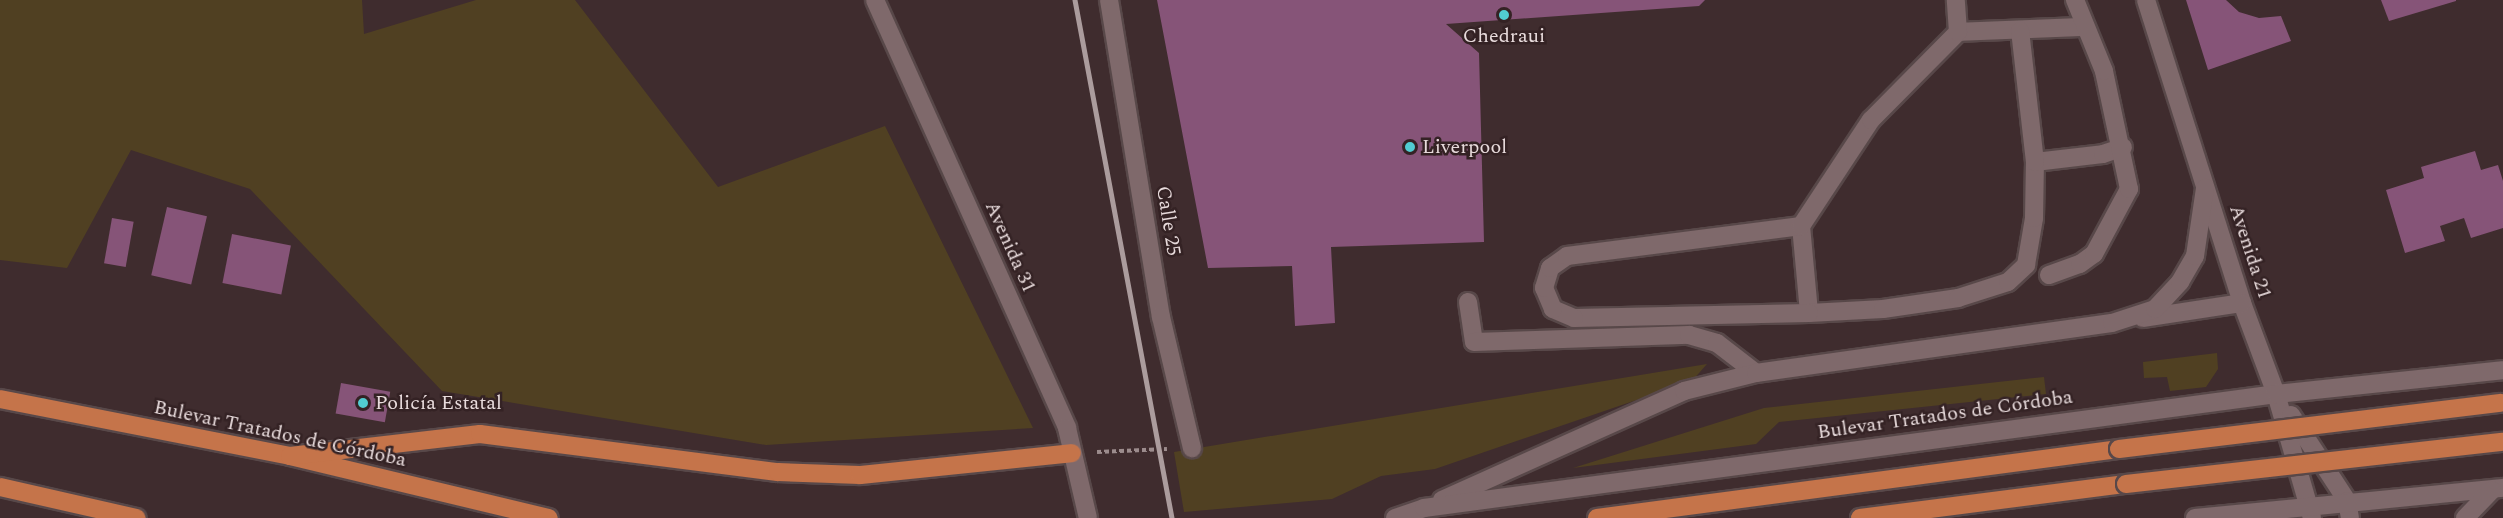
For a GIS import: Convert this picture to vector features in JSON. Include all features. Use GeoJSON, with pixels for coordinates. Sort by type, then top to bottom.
{"type":"FeatureCollection","features":[{"type":"Feature","properties":{"kind":"main road","name":"Bulevar Tratados de Córdoba"},"geometry":{"type":"LineString","coordinates":[[0,399],[290,456],[549,518]]}},
{"type":"Feature","properties":{"kind":"main road"},"geometry":{"type":"LineString","coordinates":[[1597,518],[2502,403]]}},
{"type":"Feature","properties":{"kind":"main road"},"geometry":{"type":"LineString","coordinates":[[290,456],[480,434],[778,472],[860,475],[1072,453]]}},
{"type":"Feature","properties":{"kind":"main road"},"geometry":{"type":"LineString","coordinates":[[1860,518],[2126,484],[2503,442]]}},
{"type":"Feature","properties":{"kind":"main road"},"geometry":{"type":"LineString","coordinates":[[0,487],[137,518]]}},
{"type":"Feature","properties":{"kind":"street","name":"Avenida 31"},"geometry":{"type":"LineString","coordinates":[[875,0],[1067,428],[1088,518]]}},
{"type":"Feature","properties":{"kind":"street","name":"Calle 25"},"geometry":{"type":"LineString","coordinates":[[1109,0],[1161,318],[1192,448]]}},
{"type":"Feature","properties":{"kind":"street"},"geometry":{"type":"LineString","coordinates":[[1956,0],[1958,32]]}},
{"type":"Feature","properties":{"kind":"street"},"geometry":{"type":"LineString","coordinates":[[2049,275],[2080,264],[2094,254],[2129,189],[2123,147],[2104,71],[2084,27],[2075,0]]}},
{"type":"Feature","properties":{"kind":"street","name":"Avenida 21"},"geometry":{"type":"LineString","coordinates":[[2146,0],[2242,303],[2276,394],[2308,511]]}},
{"type":"Feature","properties":{"kind":"street"},"geometry":{"type":"LineString","coordinates":[[1809,313],[1801,226],[1871,120],[1958,32],[2084,27]]}},
{"type":"Feature","properties":{"kind":"street"},"geometry":{"type":"LineString","coordinates":[[1801,226],[1567,256],[1550,268],[1544,288],[1553,309],[1574,318],[1809,313],[1883,309],[1958,298],[2008,282],[2026,265],[2034,218],[2036,162],[2020,31]]}},
{"type":"Feature","properties":{"kind":"street"},"geometry":{"type":"LineString","coordinates":[[2036,162],[2103,154],[2123,147]]}},
{"type":"Feature","properties":{"kind":"street"},"geometry":{"type":"LineString","coordinates":[[2112,323],[2155,309],[2181,282],[2195,256],[2205,188]]}},
{"type":"Feature","properties":{"kind":"street"},"geometry":{"type":"LineString","coordinates":[[1468,302],[1474,342],[1689,335],[1716,343],[1756,373]]}},
{"type":"Feature","properties":{"kind":"street"},"geometry":{"type":"LineString","coordinates":[[1424,508],[1684,391],[1756,373],[2242,303]]}},
{"type":"Feature","properties":{"kind":"street","name":"Bulevar Tratados de Córdoba"},"geometry":{"type":"LineString","coordinates":[[1395,518],[1424,508],[2276,394],[2503,370]]}},
{"type":"Feature","properties":{"kind":"street"},"geometry":{"type":"LineString","coordinates":[[2276,394],[2349,510]]}},
{"type":"Feature","properties":{"kind":"street"},"geometry":{"type":"LineString","coordinates":[[2195,518],[2349,510],[2498,489]]}},
{"type":"Feature","properties":{"kind":"street"},"geometry":{"type":"LineString","coordinates":[[2465,518],[2498,489]]}},
{"type":"Feature","properties":{"kind":"path"},"geometry":{"type":"LineString","coordinates":[[1072,453],[1192,448]]}},
{"type":"Feature","properties":{"kind":"shaded area"},"geometry":{"type":"Polygon","coordinates":[[[0,0],[362,0],[364,34],[476,0],[575,0],[718,187],[885,126],[1033,428],[766,445],[442,391],[250,189],[131,150],[67,268],[0,260],[0,0]]]}},
{"type":"Feature","properties":{"kind":"shaded area"},"geometry":{"type":"Polygon","coordinates":[[[2217,353],[2218,369],[2206,387],[2170,391],[2167,377],[2144,378],[2143,362],[2217,353]]]}},
{"type":"Feature","properties":{"kind":"shaded area"},"geometry":{"type":"Polygon","coordinates":[[[1707,364],[1692,381],[1435,469],[1381,476],[1332,499],[1184,512],[1174,452],[1707,364]]]}},
{"type":"Feature","properties":{"kind":"shaded area"},"geometry":{"type":"Polygon","coordinates":[[[2044,377],[2046,394],[1779,422],[1756,444],[1573,468],[1764,408],[2044,377]]]}},
{"type":"Feature","properties":{"kind":"building"},"geometry":{"type":"Polygon","coordinates":[[[1157,0],[1705,0],[1699,6],[1446,24],[1479,53],[1484,242],[1331,247],[1335,323],[1295,326],[1292,266],[1208,268],[1157,0]]]}},
{"type":"Feature","properties":{"kind":"building"},"geometry":{"type":"Polygon","coordinates":[[[2186,0],[2226,0],[2239,12],[2259,18],[2281,16],[2291,41],[2208,70],[2186,0]]]}},
{"type":"Feature","properties":{"kind":"building"},"geometry":{"type":"Polygon","coordinates":[[[2381,0],[2456,0],[2456,1],[2389,21],[2381,0]]]}},
{"type":"Feature","properties":{"kind":"building"},"geometry":{"type":"Polygon","coordinates":[[[2475,151],[2481,170],[2498,165],[2503,181],[2503,228],[2471,238],[2464,218],[2440,226],[2445,241],[2405,253],[2386,190],[2424,178],[2421,167],[2475,151]]]}},
{"type":"Feature","properties":{"kind":"building"},"geometry":{"type":"Polygon","coordinates":[[[167,207],[207,216],[191,284],[151,275],[167,207]]]}},
{"type":"Feature","properties":{"kind":"building"},"geometry":{"type":"Polygon","coordinates":[[[112,218],[134,222],[126,267],[104,263],[112,218]]]}},
{"type":"Feature","properties":{"kind":"building"},"geometry":{"type":"Polygon","coordinates":[[[232,234],[291,245],[281,295],[222,283],[232,234]]]}},
{"type":"Feature","properties":{"kind":"building","name":"Policía Estatal"},"geometry":{"type":"Polygon","coordinates":[[[341,383],[390,392],[385,422],[336,414],[341,383]]]}},
{"type":"Feature","properties":{"kind":"railway"},"geometry":{"type":"LineString","coordinates":[[1075,0],[1172,518]]}},
{"type":"Feature","properties":{"kind":"place","name":"Chedraui"},"geometry":{"type":"Point","coordinates":[1504,15]}},
{"type":"Feature","properties":{"kind":"place","name":"Liverpool"},"geometry":{"type":"Point","coordinates":[1410,147]}},
{"type":"Feature","properties":{"kind":"place","name":"Policía Estatal"},"geometry":{"type":"Point","coordinates":[363,403]}}]}
